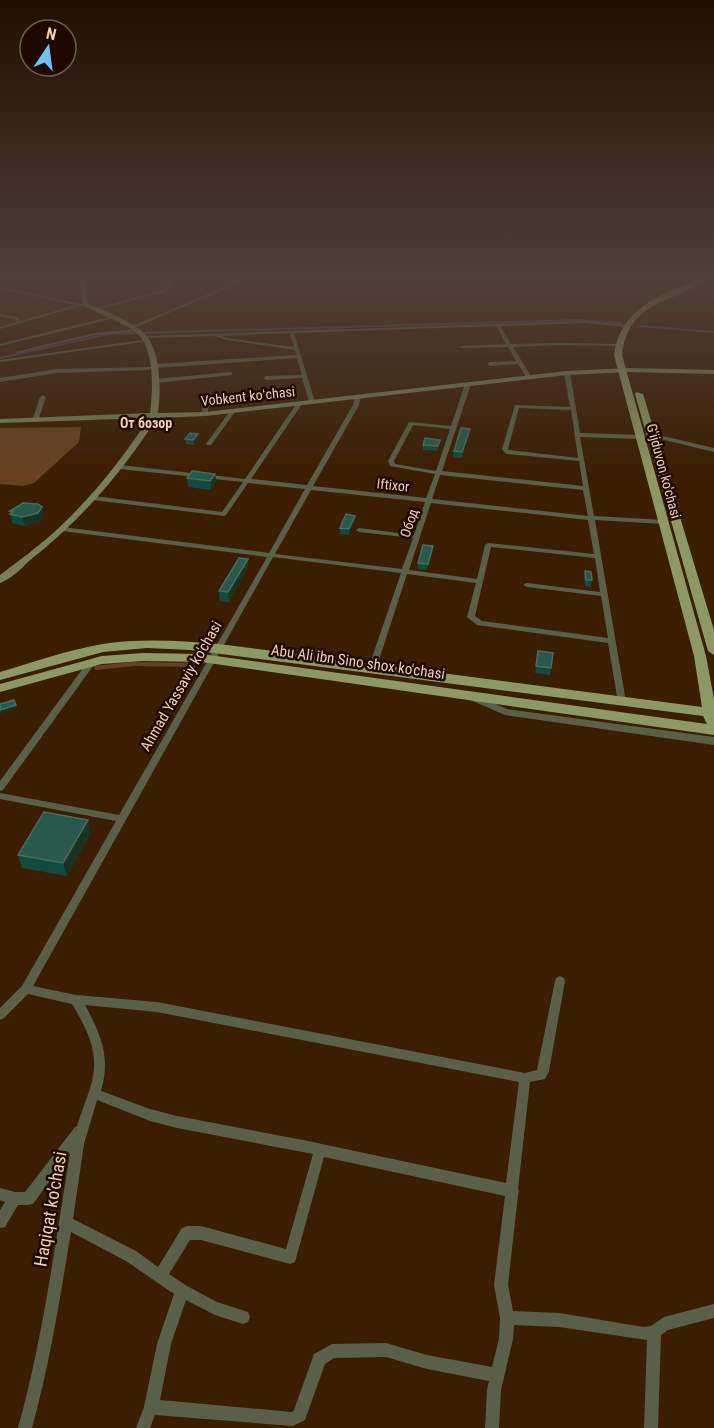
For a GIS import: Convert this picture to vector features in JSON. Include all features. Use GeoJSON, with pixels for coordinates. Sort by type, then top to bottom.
{"type":"FeatureCollection","features":[{"type":"Feature","properties":{"kind":"main road"},"geometry":{"type":"LineString","coordinates":[[0,572],[47,535],[79,504],[123,453],[149,418],[153,351],[149,347]]}},
{"type":"Feature","properties":{"kind":"main road","name":"G'ijduvon ko'chasi"},"geometry":{"type":"LineString","coordinates":[[618,347],[714,651]]}},
{"type":"Feature","properties":{"kind":"main road","name":"G'ijduvon ko'chasi"},"geometry":{"type":"LineString","coordinates":[[625,370],[628,347]]}},
{"type":"Feature","properties":{"kind":"main road"},"geometry":{"type":"LineString","coordinates":[[0,580],[62,529],[120,467],[149,418],[156,399],[156,381],[152,367]]}},
{"type":"Feature","properties":{"kind":"main road","name":"Vobkent koʻchasi"},"geometry":{"type":"LineString","coordinates":[[0,421],[149,418],[232,412],[567,373],[625,370],[714,372]]}},
{"type":"Feature","properties":{"kind":"main road","name":"G'ijduvon ko'chasi"},"geometry":{"type":"LineString","coordinates":[[646,436],[664,522],[700,656],[712,713],[713,733]]}},
{"type":"Feature","properties":{"kind":"main road","name":"Abu Ali ibn Sino shox ko'chasi"},"geometry":{"type":"LineString","coordinates":[[0,676],[72,655],[106,648],[161,645],[713,733]]}},
{"type":"Feature","properties":{"kind":"main road","name":"Abu Ali ibn Sino shox ko'chasi"},"geometry":{"type":"LineString","coordinates":[[0,688],[92,662],[240,651],[712,713]]}},
{"type":"Feature","properties":{"kind":"street"},"geometry":{"type":"LineString","coordinates":[[0,356],[41,347]]}},
{"type":"Feature","properties":{"kind":"street"},"geometry":{"type":"LineString","coordinates":[[0,361],[100,347]]}},
{"type":"Feature","properties":{"kind":"street"},"geometry":{"type":"LineString","coordinates":[[106,347],[109,351]]}},
{"type":"Feature","properties":{"kind":"street"},"geometry":{"type":"LineString","coordinates":[[286,347],[297,348],[312,402]]}},
{"type":"Feature","properties":{"kind":"street"},"geometry":{"type":"LineString","coordinates":[[462,347],[470,347]]}},
{"type":"Feature","properties":{"kind":"street"},"geometry":{"type":"LineString","coordinates":[[510,347],[528,376]]}},
{"type":"Feature","properties":{"kind":"street"},"geometry":{"type":"LineString","coordinates":[[76,350],[81,359]]}},
{"type":"Feature","properties":{"kind":"street"},"geometry":{"type":"LineString","coordinates":[[0,380],[57,371],[152,367],[299,356]]}},
{"type":"Feature","properties":{"kind":"street"},"geometry":{"type":"LineString","coordinates":[[490,364],[520,362]]}},
{"type":"Feature","properties":{"kind":"street"},"geometry":{"type":"LineString","coordinates":[[567,373],[622,702]]}},
{"type":"Feature","properties":{"kind":"street"},"geometry":{"type":"LineString","coordinates":[[156,381],[230,374]]}},
{"type":"Feature","properties":{"kind":"street"},"geometry":{"type":"LineString","coordinates":[[266,378],[304,376]]}},
{"type":"Feature","properties":{"kind":"street","name":"Обод"},"geometry":{"type":"LineString","coordinates":[[372,669],[468,384]]}},
{"type":"Feature","properties":{"kind":"street","name":"Ahmad Yassaviy ko'chasi"},"geometry":{"type":"LineString","coordinates":[[0,1015],[26,988],[217,654],[356,405],[358,396]]}},
{"type":"Feature","properties":{"kind":"street"},"geometry":{"type":"LineString","coordinates":[[34,421],[43,397]]}},
{"type":"Feature","properties":{"kind":"street"},"geometry":{"type":"LineString","coordinates":[[205,414],[207,403],[237,398]]}},
{"type":"Feature","properties":{"kind":"street"},"geometry":{"type":"LineString","coordinates":[[93,498],[224,514],[298,404]]}},
{"type":"Feature","properties":{"kind":"street"},"geometry":{"type":"LineString","coordinates":[[574,409],[517,406],[505,448],[507,452],[582,459]]}},
{"type":"Feature","properties":{"kind":"street"},"geometry":{"type":"LineString","coordinates":[[209,444],[232,412]]}},
{"type":"Feature","properties":{"kind":"street"},"geometry":{"type":"LineString","coordinates":[[453,428],[411,423],[391,461],[392,465],[586,488]]}},
{"type":"Feature","properties":{"kind":"street"},"geometry":{"type":"LineString","coordinates":[[579,435],[646,436],[714,450]]}},
{"type":"Feature","properties":{"kind":"street","name":"Iftixor"},"geometry":{"type":"LineString","coordinates":[[120,467],[591,518],[664,522]]}},
{"type":"Feature","properties":{"kind":"street"},"geometry":{"type":"LineString","coordinates":[[62,529],[478,581]]}},
{"type":"Feature","properties":{"kind":"street"},"geometry":{"type":"LineString","coordinates":[[359,530],[417,537]]}},
{"type":"Feature","properties":{"kind":"street"},"geometry":{"type":"LineString","coordinates":[[596,556],[488,545],[471,617],[475,621],[610,641]]}},
{"type":"Feature","properties":{"kind":"street"},"geometry":{"type":"LineString","coordinates":[[527,585],[603,594]]}},
{"type":"Feature","properties":{"kind":"street"},"geometry":{"type":"LineString","coordinates":[[0,788],[92,662]]}},
{"type":"Feature","properties":{"kind":"street"},"geometry":{"type":"LineString","coordinates":[[0,796],[122,819]]}},
{"type":"Feature","properties":{"kind":"street"},"geometry":{"type":"LineString","coordinates":[[26,988],[76,1000],[157,1006],[525,1077],[541,1075],[543,1071],[560,981]]}},
{"type":"Feature","properties":{"kind":"street","name":"Haqiqat ko'chasi"},"geometry":{"type":"LineString","coordinates":[[25,1428],[37,1389],[82,1128],[95,1094],[99,1068],[94,1034],[76,1000]]}},
{"type":"Feature","properties":{"kind":"street"},"geometry":{"type":"LineString","coordinates":[[492,1428],[496,1375],[506,1339],[507,1318],[501,1285],[525,1077]]}},
{"type":"Feature","properties":{"kind":"street"},"geometry":{"type":"LineString","coordinates":[[95,1094],[150,1115],[177,1122],[513,1191]]}},
{"type":"Feature","properties":{"kind":"street"},"geometry":{"type":"LineString","coordinates":[[0,1194],[28,1199],[82,1128]]}},
{"type":"Feature","properties":{"kind":"street"},"geometry":{"type":"LineString","coordinates":[[160,1275],[187,1233],[201,1233],[290,1257],[320,1150]]}},
{"type":"Feature","properties":{"kind":"street"},"geometry":{"type":"LineString","coordinates":[[0,1222],[15,1198]]}},
{"type":"Feature","properties":{"kind":"street"},"geometry":{"type":"LineString","coordinates":[[65,1222],[131,1256],[182,1290],[215,1308],[243,1317]]}},
{"type":"Feature","properties":{"kind":"street"},"geometry":{"type":"LineString","coordinates":[[143,1428],[151,1407],[164,1344],[182,1290]]}},
{"type":"Feature","properties":{"kind":"street"},"geometry":{"type":"LineString","coordinates":[[507,1318],[528,1317],[577,1322],[644,1334],[654,1332],[664,1324],[714,1311]]}},
{"type":"Feature","properties":{"kind":"street"},"geometry":{"type":"LineString","coordinates":[[651,1428],[654,1332]]}},
{"type":"Feature","properties":{"kind":"street"},"geometry":{"type":"LineString","coordinates":[[151,1407],[293,1419],[300,1415],[319,1359],[332,1350],[386,1350],[427,1362],[496,1375]]}},
{"type":"Feature","properties":{"kind":"shaded area"},"geometry":{"type":"Polygon","coordinates":[[[81,427],[79,442],[34,483],[23,486],[0,484],[0,428],[81,427]]]}},
{"type":"Feature","properties":{"kind":"shaded area"},"geometry":{"type":"Polygon","coordinates":[[[132,662],[197,663],[195,667],[135,666],[95,670],[94,666],[132,662]]]}},
{"type":"Feature","properties":{"kind":"building"},"geometry":{"type":"Polygon","coordinates":[[[461,428],[470,429],[462,452],[454,451],[461,428]]]}},
{"type":"Feature","properties":{"kind":"building"},"geometry":{"type":"Polygon","coordinates":[[[190,433],[198,434],[193,440],[185,439],[190,433]]]}},
{"type":"Feature","properties":{"kind":"building"},"geometry":{"type":"Polygon","coordinates":[[[425,438],[440,440],[438,446],[423,445],[425,438]]]}},
{"type":"Feature","properties":{"kind":"building"},"geometry":{"type":"Polygon","coordinates":[[[192,471],[215,474],[210,481],[187,478],[192,471]]]}},
{"type":"Feature","properties":{"kind":"building"},"geometry":{"type":"Polygon","coordinates":[[[23,503],[38,504],[42,507],[38,513],[22,517],[10,514],[13,511],[10,511],[23,503]]]}},
{"type":"Feature","properties":{"kind":"building"},"geometry":{"type":"Polygon","coordinates":[[[346,514],[355,516],[349,529],[340,528],[346,514]]]}},
{"type":"Feature","properties":{"kind":"building"},"geometry":{"type":"Polygon","coordinates":[[[423,545],[433,546],[428,564],[418,563],[423,545]]]}},
{"type":"Feature","properties":{"kind":"building"},"geometry":{"type":"Polygon","coordinates":[[[239,558],[248,559],[228,592],[219,591],[239,558]]]}},
{"type":"Feature","properties":{"kind":"building"},"geometry":{"type":"Polygon","coordinates":[[[585,571],[591,572],[592,580],[586,580],[585,571]]]}},
{"type":"Feature","properties":{"kind":"building"},"geometry":{"type":"Polygon","coordinates":[[[538,651],[553,653],[551,668],[536,666],[538,651]]]}},
{"type":"Feature","properties":{"kind":"building"},"geometry":{"type":"Polygon","coordinates":[[[14,700],[16,705],[0,710],[0,704],[14,700]]]}},
{"type":"Feature","properties":{"kind":"building"},"geometry":{"type":"Polygon","coordinates":[[[44,812],[88,820],[63,863],[18,855],[44,812]]]}},
{"type":"Feature","properties":{"kind":"waterway"},"geometry":{"type":"LineString","coordinates":[[0,358],[51,347]]}},
{"type":"Feature","properties":{"kind":"district","name":"От бозор"},"geometry":{"type":"Point","coordinates":[146,423]}}]}
